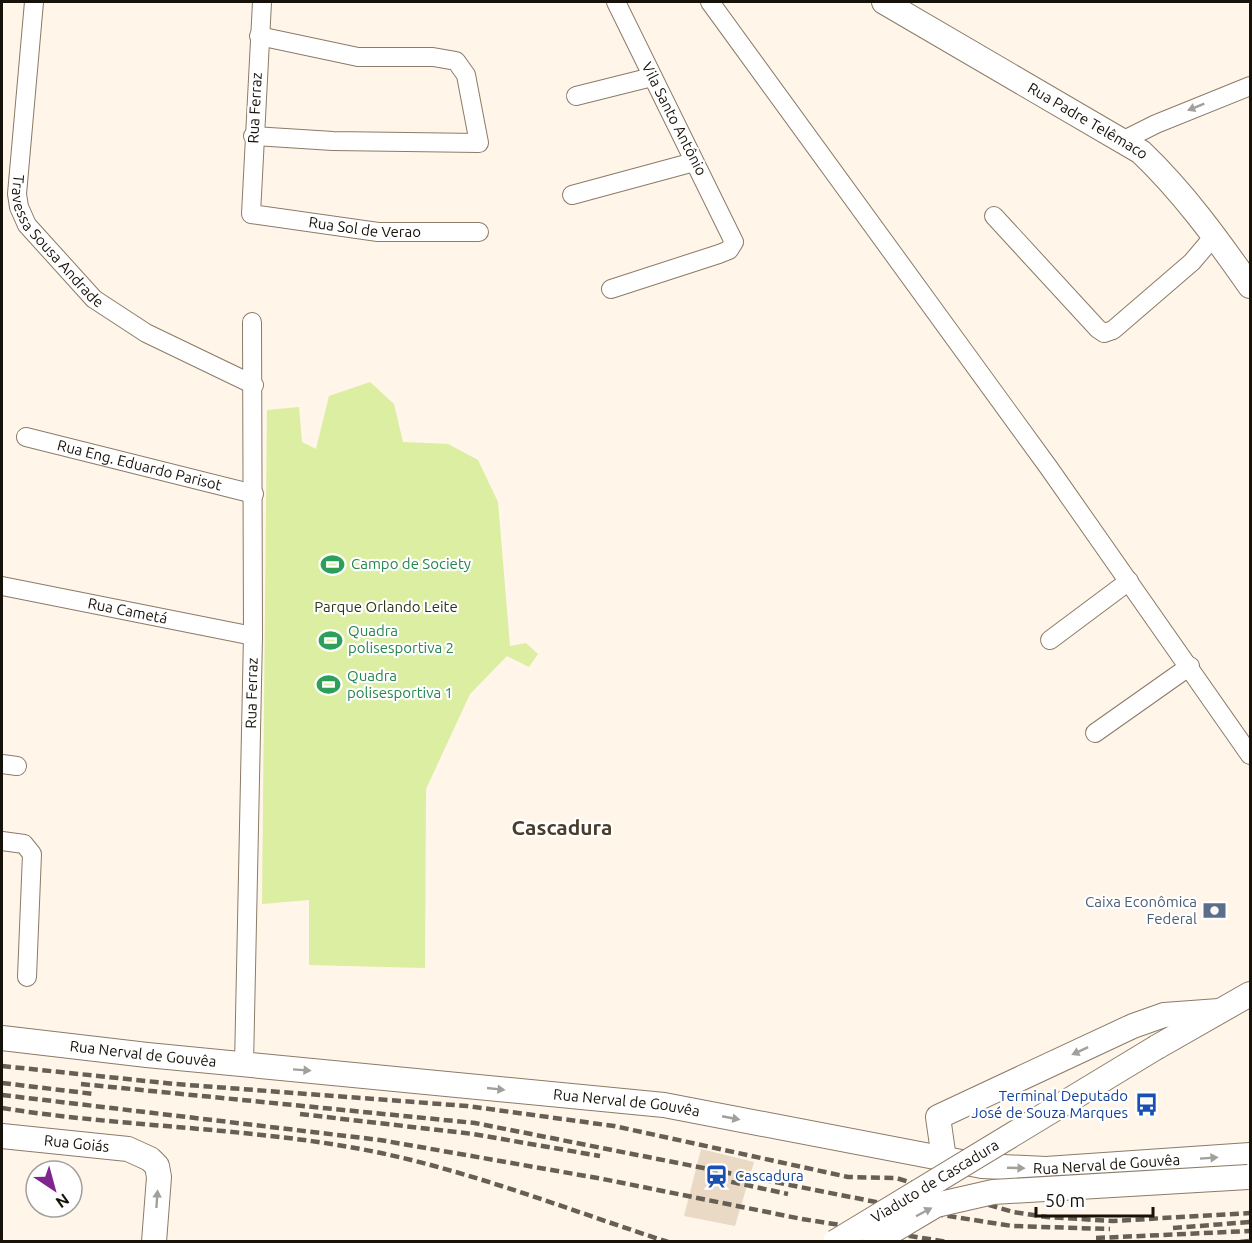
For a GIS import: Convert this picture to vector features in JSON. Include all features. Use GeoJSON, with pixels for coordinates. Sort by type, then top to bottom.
{"type":"FeatureCollection","features":[{"type":"Feature","properties":{"kind":"main road","name":"Rua Padre Telêmaco"},"geometry":{"type":"LineString","coordinates":[[884,2],[909,9],[1124,140],[1161,172],[1214,236],[1251,286]]}},
{"type":"Feature","properties":{"kind":"main road","name":"Viaduto de Cascadura"},"geometry":{"type":"LineString","coordinates":[[836,1242],[1157,1047],[1251,994]]}},
{"type":"Feature","properties":{"kind":"main road"},"geometry":{"type":"LineString","coordinates":[[944,1159],[938,1117],[1132,1026],[1164,1015],[1219,1011]]}},
{"type":"Feature","properties":{"kind":"main road","name":"Rua Nerval de Gouvêa"},"geometry":{"type":"LineString","coordinates":[[2,1038],[244,1065],[664,1105],[982,1166],[1046,1169],[1250,1169]]}},
{"type":"Feature","properties":{"kind":"main road","name":"Rua Goiás"},"geometry":{"type":"LineString","coordinates":[[2,1136],[128,1149],[150,1159],[157,1166],[159,1177],[154,1242]]}},
{"type":"Feature","properties":{"kind":"main road","name":"Viaduto de Cascadura"},"geometry":{"type":"LineString","coordinates":[[874,1242],[936,1206],[982,1194],[1250,1169]]}},
{"type":"Feature","properties":{"kind":"street","name":"Travessa Sousa Andrade"},"geometry":{"type":"LineString","coordinates":[[34,2],[17,194],[19,207],[27,225],[75,282],[120,319],[254,385]]}},
{"type":"Feature","properties":{"kind":"street","name":"Rua Ferraz"},"geometry":{"type":"LineString","coordinates":[[251,214],[253,136],[262,2]]}},
{"type":"Feature","properties":{"kind":"street","name":"Vila Santo Antônio"},"geometry":{"type":"LineString","coordinates":[[611,289],[729,250],[733,245],[734,237],[694,162],[616,2]]}},
{"type":"Feature","properties":{"kind":"street"},"geometry":{"type":"LineString","coordinates":[[710,2],[1129,581],[1251,755]]}},
{"type":"Feature","properties":{"kind":"street"},"geometry":{"type":"LineString","coordinates":[[253,136],[324,141],[479,143],[466,75],[456,61],[433,57],[358,57],[259,36]]}},
{"type":"Feature","properties":{"kind":"street"},"geometry":{"type":"LineString","coordinates":[[576,96],[652,76]]}},
{"type":"Feature","properties":{"kind":"street"},"geometry":{"type":"LineString","coordinates":[[1124,140],[1166,120],[1251,86]]}},
{"type":"Feature","properties":{"kind":"street"},"geometry":{"type":"LineString","coordinates":[[572,195],[694,162]]}},
{"type":"Feature","properties":{"kind":"street","name":"Rua Sol de Verao"},"geometry":{"type":"LineString","coordinates":[[251,214],[378,232],[479,232]]}},
{"type":"Feature","properties":{"kind":"street"},"geometry":{"type":"LineString","coordinates":[[994,216],[1104,333],[1113,330],[1192,262],[1214,236]]}},
{"type":"Feature","properties":{"kind":"street","name":"Rua Ferraz"},"geometry":{"type":"LineString","coordinates":[[244,1065],[253,636],[252,322]]}},
{"type":"Feature","properties":{"kind":"street","name":"Rua Eng. Eduardo Parisot"},"geometry":{"type":"LineString","coordinates":[[26,437],[254,494]]}},
{"type":"Feature","properties":{"kind":"street"},"geometry":{"type":"LineString","coordinates":[[1050,640],[1129,581]]}},
{"type":"Feature","properties":{"kind":"street","name":"Rua Cametá"},"geometry":{"type":"LineString","coordinates":[[2,586],[253,636]]}},
{"type":"Feature","properties":{"kind":"street"},"geometry":{"type":"LineString","coordinates":[[1095,733],[1190,666]]}},
{"type":"Feature","properties":{"kind":"street"},"geometry":{"type":"LineString","coordinates":[[2,842],[24,844],[32,854],[27,977]]}},
{"type":"Feature","properties":{"kind":"green space","name":"Parque Orlando Leite"},"geometry":{"type":"Polygon","coordinates":[[[370,382],[394,404],[403,442],[448,444],[478,460],[498,502],[510,646],[526,643],[538,654],[529,667],[507,656],[470,694],[426,789],[425,968],[309,965],[309,900],[262,904],[267,410],[299,407],[302,442],[316,449],[329,396],[370,382]]]}},
{"type":"Feature","properties":{"kind":"building"},"geometry":{"type":"Polygon","coordinates":[[[701,1149],[754,1162],[735,1226],[684,1216],[701,1149]]]}},
{"type":"Feature","properties":{"kind":"railway"},"geometry":{"type":"LineString","coordinates":[[2,1066],[175,1084],[467,1106],[614,1126],[848,1177],[896,1178],[1013,1212],[1047,1217],[1113,1221],[1250,1213]]}},
{"type":"Feature","properties":{"kind":"railway"},"geometry":{"type":"LineString","coordinates":[[2,1083],[94,1094]]}},
{"type":"Feature","properties":{"kind":"railway"},"geometry":{"type":"LineString","coordinates":[[81,1084],[475,1123],[942,1215],[1012,1226],[1110,1229]]}},
{"type":"Feature","properties":{"kind":"railway"},"geometry":{"type":"LineString","coordinates":[[2,1095],[380,1140],[603,1179],[802,1219],[948,1242]]}},
{"type":"Feature","properties":{"kind":"railway"},"geometry":{"type":"LineString","coordinates":[[2,1108],[96,1120],[287,1138],[381,1153],[490,1182],[668,1242]]}},
{"type":"Feature","properties":{"kind":"railway"},"geometry":{"type":"LineString","coordinates":[[300,1114],[473,1134],[600,1156]]}},
{"type":"Feature","properties":{"kind":"railway"},"geometry":{"type":"LineString","coordinates":[[718,1179],[788,1194]]}},
{"type":"Feature","properties":{"kind":"railway"},"geometry":{"type":"LineString","coordinates":[[1173,1228],[1250,1222]]}},
{"type":"Feature","properties":{"kind":"railway"},"geometry":{"type":"LineString","coordinates":[[1096,1238],[1250,1231]]}},
{"type":"Feature","properties":{"kind":"railway"},"geometry":{"type":"LineString","coordinates":[[1240,1242],[1250,1241]]}},
{"type":"Feature","properties":{"kind":"place","name":"Campo de Society"},"geometry":{"type":"Point","coordinates":[333,564]}},
{"type":"Feature","properties":{"kind":"place","name":"Quadra polisesportiva 2"},"geometry":{"type":"Point","coordinates":[330,640]}},
{"type":"Feature","properties":{"kind":"place","name":"Quadra polisesportiva 1"},"geometry":{"type":"Point","coordinates":[329,685]}},
{"type":"Feature","properties":{"kind":"place","name":"Caixa Econômica Federal"},"geometry":{"type":"Point","coordinates":[1215,911]}},
{"type":"Feature","properties":{"kind":"place","name":"Terminal Deputado José de Souza Marques"},"geometry":{"type":"Point","coordinates":[1146,1105]}},
{"type":"Feature","properties":{"kind":"place","name":"Cascadura"},"geometry":{"type":"Point","coordinates":[717,1176]}},
{"type":"Feature","properties":{"kind":"district","name":"Cascadura"},"geometry":{"type":"Point","coordinates":[562,828]}}]}
